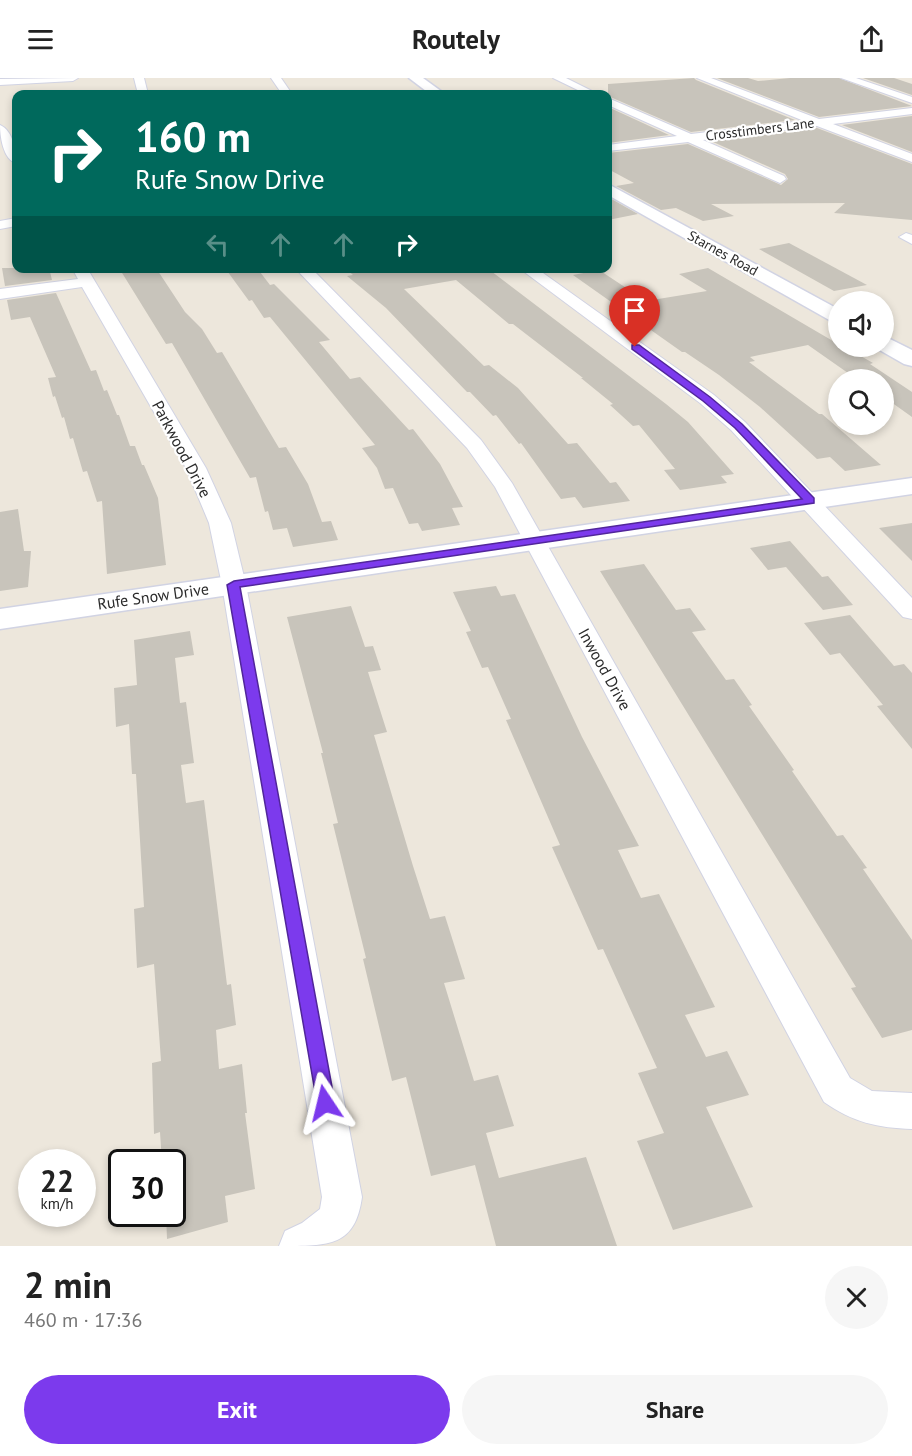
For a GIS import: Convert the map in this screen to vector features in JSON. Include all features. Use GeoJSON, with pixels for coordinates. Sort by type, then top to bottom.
{"type":"FeatureCollection","features":[{"type":"Feature","properties":{"kind":"main road"},"geometry":{"type":"LineString","coordinates":[[415,78],[432,90]]}},
{"type":"Feature","properties":{"kind":"main road","name":"Starnes Road"},"geometry":{"type":"LineString","coordinates":[[612,191],[828,311]]}},
{"type":"Feature","properties":{"kind":"main road"},"geometry":{"type":"LineString","coordinates":[[894,349],[912,359]]}},
{"type":"Feature","properties":{"kind":"main road","name":"Rufe Snow Drive"},"geometry":{"type":"LineString","coordinates":[[0,618],[912,486]]}},
{"type":"Feature","properties":{"kind":"street"},"geometry":{"type":"LineString","coordinates":[[2,86],[73,78]]}},
{"type":"Feature","properties":{"kind":"street"},"geometry":{"type":"LineString","coordinates":[[558,78],[584,90]]}},
{"type":"Feature","properties":{"kind":"street"},"geometry":{"type":"LineString","coordinates":[[702,78],[912,158]]}},
{"type":"Feature","properties":{"kind":"street"},"geometry":{"type":"LineString","coordinates":[[846,78],[912,100]]}},
{"type":"Feature","properties":{"kind":"street"},"geometry":{"type":"LineString","coordinates":[[612,103],[780,179]]}},
{"type":"Feature","properties":{"kind":"street","name":"Crosstimbers Lane"},"geometry":{"type":"LineString","coordinates":[[612,148],[912,111]]}},
{"type":"Feature","properties":{"kind":"street"},"geometry":{"type":"LineString","coordinates":[[0,128],[12,152]]}},
{"type":"Feature","properties":{"kind":"street","name":"Inwood Drive"},"geometry":{"type":"LineString","coordinates":[[307,273],[474,444],[505,487],[837,1090],[857,1105],[875,1110],[912,1111]]}},
{"type":"Feature","properties":{"kind":"street"},"geometry":{"type":"LineString","coordinates":[[533,273],[707,399],[738,426],[912,612]]}},
{"type":"Feature","properties":{"kind":"street"},"geometry":{"type":"LineString","coordinates":[[0,294],[83,275]]}},
{"type":"Feature","properties":{"kind":"street","name":"Parkwood Drive"},"geometry":{"type":"LineString","coordinates":[[83,275],[196,468],[220,523],[234,585],[342,1197],[339,1220],[309,1242]]}},
{"type":"Feature","properties":{"kind":"building"},"geometry":{"type":"Polygon","coordinates":[[[694,78],[795,120],[691,132],[612,98],[612,90],[608,90],[608,84],[694,78]]]}},
{"type":"Feature","properties":{"kind":"building"},"geometry":{"type":"Polygon","coordinates":[[[717,78],[748,78],[758,81],[790,78],[839,78],[912,106],[819,117],[717,78]]]}},
{"type":"Feature","properties":{"kind":"building"},"geometry":{"type":"Polygon","coordinates":[[[863,78],[894,78],[912,84],[912,95],[863,78]]]}},
{"type":"Feature","properties":{"kind":"building"},"geometry":{"type":"Polygon","coordinates":[[[612,109],[669,135],[612,142],[612,109]]]}},
{"type":"Feature","properties":{"kind":"building"},"geometry":{"type":"Polygon","coordinates":[[[912,116],[912,152],[842,125],[912,116]]]}},
{"type":"Feature","properties":{"kind":"building"},"geometry":{"type":"Polygon","coordinates":[[[817,128],[912,164],[912,220],[834,213],[845,203],[711,204],[734,216],[703,221],[676,208],[661,210],[616,186],[634,183],[612,171],[612,153],[688,144],[781,185],[788,179],[785,174],[711,141],[817,128]]]}},
{"type":"Feature","properties":{"kind":"building"},"geometry":{"type":"Polygon","coordinates":[[[612,199],[638,214],[612,219],[612,199]]]}},
{"type":"Feature","properties":{"kind":"building"},"geometry":{"type":"Polygon","coordinates":[[[789,243],[867,285],[834,291],[759,249],[789,243]]]}},
{"type":"Feature","properties":{"kind":"building"},"geometry":{"type":"Polygon","coordinates":[[[2,268],[12,268],[12,273],[50,273],[52,280],[5,286],[2,268]]]}},
{"type":"Feature","properties":{"kind":"building"},"geometry":{"type":"Polygon","coordinates":[[[708,268],[828,338],[828,357],[862,357],[873,363],[870,364],[878,369],[842,369],[808,345],[750,357],[755,361],[749,362],[828,419],[828,435],[846,435],[881,465],[845,471],[830,457],[817,459],[760,407],[719,375],[682,352],[573,275],[604,273],[646,301],[707,291],[679,274],[708,268]]]}},
{"type":"Feature","properties":{"kind":"building"},"geometry":{"type":"Polygon","coordinates":[[[122,273],[159,273],[185,312],[202,329],[217,353],[222,352],[279,448],[286,447],[308,484],[322,522],[331,521],[338,540],[293,547],[287,528],[273,530],[268,511],[265,512],[256,477],[250,478],[172,343],[166,344],[122,273]]]}},
{"type":"Feature","properties":{"kind":"building"},"geometry":{"type":"Polygon","coordinates":[[[229,273],[261,273],[270,285],[274,284],[330,340],[319,342],[350,379],[360,377],[409,430],[413,429],[440,464],[463,507],[452,508],[460,525],[422,531],[418,523],[409,524],[393,488],[385,489],[377,468],[362,448],[375,445],[270,317],[264,318],[252,300],[249,301],[229,273]]]}},
{"type":"Feature","properties":{"kind":"building"},"geometry":{"type":"Polygon","coordinates":[[[351,273],[494,273],[688,422],[734,474],[721,476],[727,483],[680,490],[664,470],[675,469],[639,425],[633,426],[610,405],[613,404],[581,378],[583,378],[513,324],[509,324],[456,280],[404,289],[484,366],[489,365],[518,388],[568,444],[577,443],[610,483],[616,482],[630,501],[583,508],[575,497],[561,499],[521,443],[519,444],[496,415],[493,416],[470,392],[467,392],[386,308],[347,276],[353,275],[351,273]]]}},
{"type":"Feature","properties":{"kind":"building"},"geometry":{"type":"Polygon","coordinates":[[[56,293],[91,371],[96,370],[104,391],[107,390],[130,446],[135,446],[158,498],[166,565],[107,574],[102,501],[97,502],[87,471],[83,472],[73,438],[70,439],[64,417],[62,418],[55,396],[53,397],[48,378],[56,377],[30,317],[11,320],[7,300],[56,293]]]}},
{"type":"Feature","properties":{"kind":"building"},"geometry":{"type":"Polygon","coordinates":[[[894,380],[912,392],[912,417],[894,404],[894,380]]]}},
{"type":"Feature","properties":{"kind":"building"},"geometry":{"type":"Polygon","coordinates":[[[18,509],[24,551],[31,551],[28,587],[0,591],[0,512],[18,509]]]}},
{"type":"Feature","properties":{"kind":"building"},"geometry":{"type":"Polygon","coordinates":[[[912,523],[912,561],[879,528],[912,523]]]}},
{"type":"Feature","properties":{"kind":"building"},"geometry":{"type":"Polygon","coordinates":[[[790,541],[822,577],[828,576],[853,605],[823,610],[786,567],[768,570],[750,548],[790,541]]]}},
{"type":"Feature","properties":{"kind":"building"},"geometry":{"type":"Polygon","coordinates":[[[644,564],[676,610],[690,608],[706,630],[692,632],[726,680],[734,679],[752,705],[749,706],[794,770],[792,771],[837,836],[843,835],[867,868],[863,869],[912,940],[912,1030],[882,1038],[851,988],[856,987],[600,571],[644,564]]]}},
{"type":"Feature","properties":{"kind":"building"},"geometry":{"type":"Polygon","coordinates":[[[496,586],[501,596],[515,594],[582,737],[639,846],[618,850],[641,898],[659,894],[715,1007],[685,1015],[706,1057],[727,1051],[749,1095],[706,1107],[753,1207],[673,1230],[637,1141],[664,1133],[638,1073],[657,1068],[603,949],[598,950],[552,847],[560,845],[506,720],[511,719],[488,667],[482,668],[466,632],[471,631],[453,592],[496,586]]]}},
{"type":"Feature","properties":{"kind":"building"},"geometry":{"type":"Polygon","coordinates":[[[351,606],[365,647],[373,646],[381,670],[368,672],[387,732],[374,735],[413,866],[430,919],[445,916],[465,979],[444,983],[474,1081],[498,1075],[514,1126],[486,1133],[499,1178],[586,1157],[617,1246],[496,1246],[475,1165],[431,1176],[406,1077],[392,1081],[363,959],[366,958],[333,824],[338,823],[321,753],[323,753],[287,617],[351,606]]]}},
{"type":"Feature","properties":{"kind":"building"},"geometry":{"type":"Polygon","coordinates":[[[850,615],[894,666],[904,664],[912,673],[912,749],[877,706],[883,705],[840,653],[830,655],[804,623],[850,615]]]}},
{"type":"Feature","properties":{"kind":"building"},"geometry":{"type":"Polygon","coordinates":[[[190,631],[194,655],[175,658],[180,703],[186,702],[194,763],[181,765],[186,803],[204,800],[227,985],[231,984],[236,1025],[216,1030],[219,1069],[242,1064],[247,1113],[245,1113],[255,1189],[225,1196],[228,1222],[167,1239],[167,1227],[186,1227],[186,1149],[161,1149],[160,1132],[154,1134],[152,1063],[161,1061],[154,964],[137,968],[134,909],[144,907],[136,774],[132,774],[129,724],[116,727],[114,688],[137,685],[134,640],[190,631]]]}},
{"type":"Feature","properties":{"kind":"route"},"geometry":{"type":"LineString","coordinates":[[325,1103],[234,585],[810,501],[738,426],[707,399],[635,347]]}}]}
